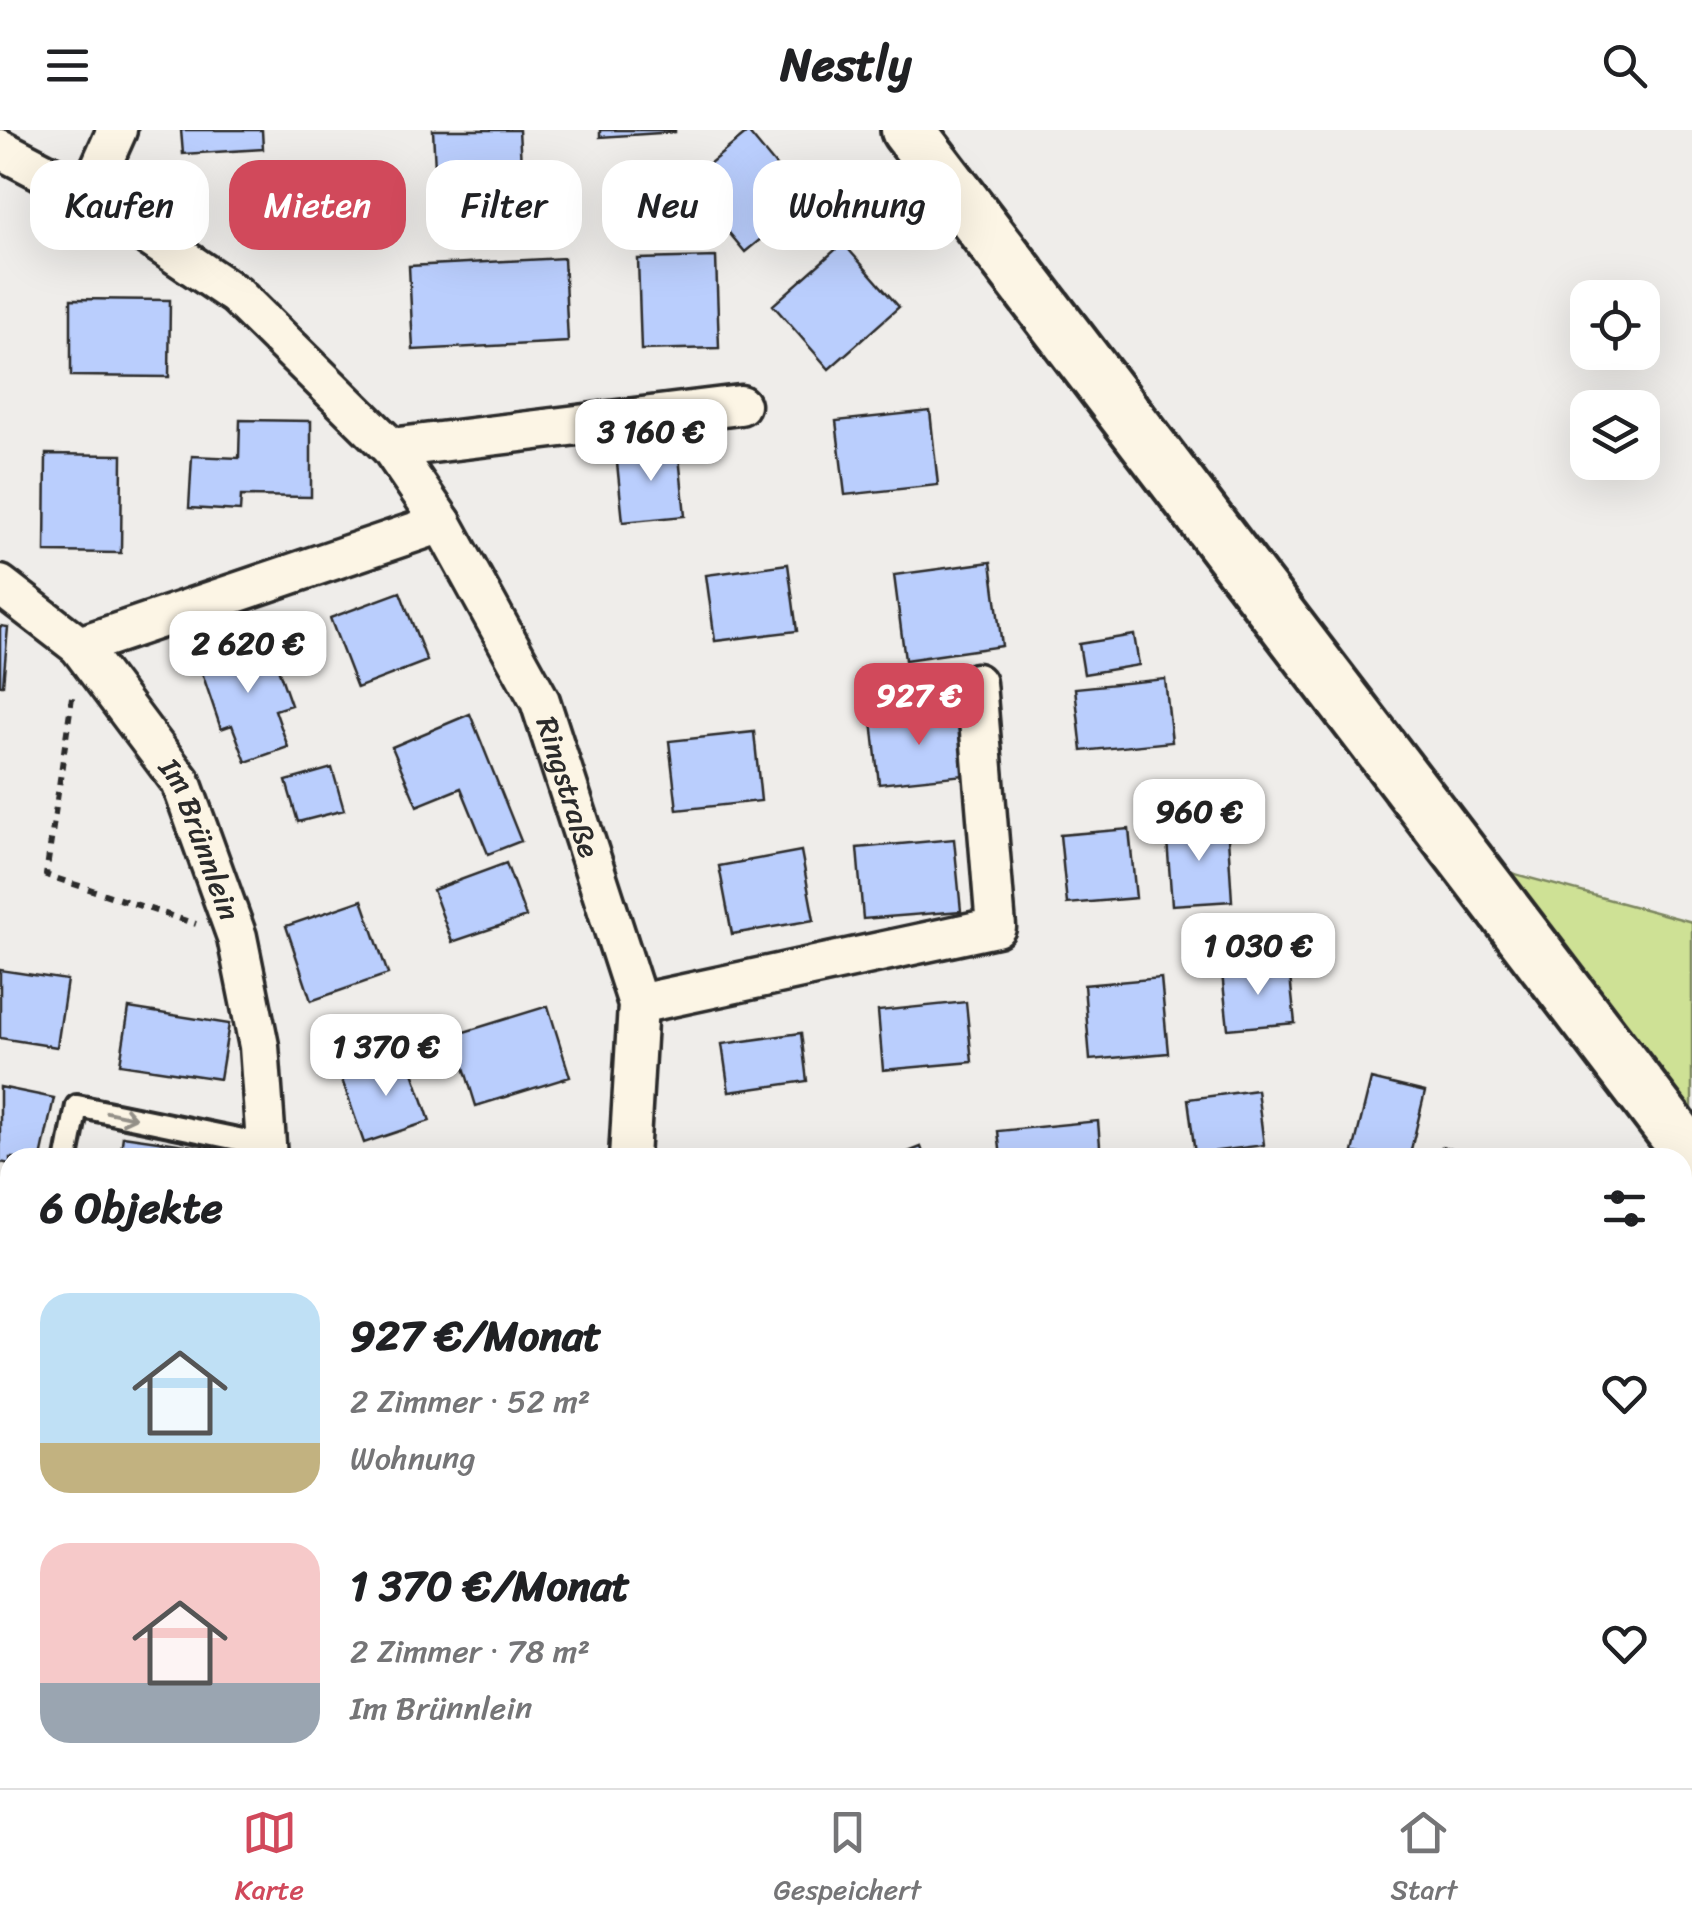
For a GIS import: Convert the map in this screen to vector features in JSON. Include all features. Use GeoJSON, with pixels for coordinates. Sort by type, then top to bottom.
{"type":"FeatureCollection","features":[{"type":"Feature","properties":{"kind":"main road"},"geometry":{"type":"LineString","coordinates":[[908,130],[1686,1148]]}},
{"type":"Feature","properties":{"kind":"street"},"geometry":{"type":"LineString","coordinates":[[104,160],[117,130]]}},
{"type":"Feature","properties":{"kind":"street","name":"Ringstraße"},"geometry":{"type":"LineString","coordinates":[[0,150],[30,165]]}},
{"type":"Feature","properties":{"kind":"street","name":"Ringstraße"},"geometry":{"type":"LineString","coordinates":[[169,250],[236,295],[391,448],[442,523],[540,700],[638,1004],[629,1148]]}},
{"type":"Feature","properties":{"kind":"street"},"geometry":{"type":"LineString","coordinates":[[391,448],[740,406]]}},
{"type":"Feature","properties":{"kind":"street"},"geometry":{"type":"LineString","coordinates":[[79,646],[442,523]]}},
{"type":"Feature","properties":{"kind":"street","name":"Im Brünnlein"},"geometry":{"type":"LineString","coordinates":[[0,585],[79,646],[181,782],[238,938],[259,1046],[267,1148]]}},
{"type":"Feature","properties":{"kind":"street"},"geometry":{"type":"LineString","coordinates":[[638,1004],[996,927],[976,684]]}},
{"type":"Feature","properties":{"kind":"lane"},"geometry":{"type":"LineString","coordinates":[[69,1148],[77,1106],[254,1148]]}},
{"type":"Feature","properties":{"kind":"path"},"geometry":{"type":"LineString","coordinates":[[79,646],[46,875],[238,938]]}},
{"type":"Feature","properties":{"kind":"green space"},"geometry":{"type":"Polygon","coordinates":[[[1504,871],[1692,922],[1692,1122],[1504,871]]]}},
{"type":"Feature","properties":{"kind":"building"},"geometry":{"type":"Polygon","coordinates":[[[181,130],[262,130],[263,149],[183,154],[181,130]]]}},
{"type":"Feature","properties":{"kind":"building"},"geometry":{"type":"Polygon","coordinates":[[[433,130],[519,130],[521,160],[435,160],[433,130]]]}},
{"type":"Feature","properties":{"kind":"building"},"geometry":{"type":"Polygon","coordinates":[[[600,130],[675,130],[675,132],[600,137],[600,130]]]}},
{"type":"Feature","properties":{"kind":"building"},"geometry":{"type":"Polygon","coordinates":[[[748,132],[771,160],[753,160],[753,245],[745,252],[733,238],[733,160],[714,160],[748,132]]]}},
{"type":"Feature","properties":{"kind":"building"},"geometry":{"type":"Polygon","coordinates":[[[835,250],[849,250],[899,307],[829,369],[773,305],[835,250]]]}},
{"type":"Feature","properties":{"kind":"building"},"geometry":{"type":"Polygon","coordinates":[[[716,257],[719,348],[641,350],[638,259],[716,257]]]}},
{"type":"Feature","properties":{"kind":"building"},"geometry":{"type":"Polygon","coordinates":[[[564,258],[568,342],[413,350],[409,266],[564,258]]]}},
{"type":"Feature","properties":{"kind":"building"},"geometry":{"type":"Polygon","coordinates":[[[71,299],[170,300],[169,377],[71,376],[71,299]]]}},
{"type":"Feature","properties":{"kind":"building"},"geometry":{"type":"Polygon","coordinates":[[[930,411],[938,485],[845,495],[836,421],[930,411]]]}},
{"type":"Feature","properties":{"kind":"building"},"geometry":{"type":"Polygon","coordinates":[[[240,420],[311,421],[311,497],[241,496],[240,511],[189,508],[192,456],[239,458],[240,420]]]}},
{"type":"Feature","properties":{"kind":"building"},"geometry":{"type":"Polygon","coordinates":[[[678,446],[685,516],[623,522],[616,453],[678,446]]]}},
{"type":"Feature","properties":{"kind":"building"},"geometry":{"type":"Polygon","coordinates":[[[46,454],[122,455],[121,553],[45,552],[46,454]]]}},
{"type":"Feature","properties":{"kind":"building"},"geometry":{"type":"Polygon","coordinates":[[[991,562],[1002,646],[905,660],[894,575],[991,562]]]}},
{"type":"Feature","properties":{"kind":"building"},"geometry":{"type":"Polygon","coordinates":[[[788,564],[797,631],[715,641],[706,575],[788,564]]]}},
{"type":"Feature","properties":{"kind":"building"},"geometry":{"type":"Polygon","coordinates":[[[400,592],[427,661],[357,688],[330,618],[400,592]]]}},
{"type":"Feature","properties":{"kind":"building"},"geometry":{"type":"Polygon","coordinates":[[[0,626],[8,627],[3,685],[0,685],[0,626]]]}},
{"type":"Feature","properties":{"kind":"building"},"geometry":{"type":"Polygon","coordinates":[[[1134,635],[1139,665],[1084,674],[1079,644],[1134,635]]]}},
{"type":"Feature","properties":{"kind":"building"},"geometry":{"type":"Polygon","coordinates":[[[267,637],[291,705],[275,710],[288,747],[246,762],[232,725],[221,729],[198,661],[267,637]]]}},
{"type":"Feature","properties":{"kind":"building"},"geometry":{"type":"Polygon","coordinates":[[[1165,679],[1172,742],[1082,751],[1075,688],[1165,679]]]}},
{"type":"Feature","properties":{"kind":"building"},"geometry":{"type":"Polygon","coordinates":[[[959,713],[965,775],[879,784],[872,721],[959,713]]]}},
{"type":"Feature","properties":{"kind":"building"},"geometry":{"type":"Polygon","coordinates":[[[470,714],[521,841],[488,854],[461,788],[417,806],[392,747],[470,714]]]}},
{"type":"Feature","properties":{"kind":"building"},"geometry":{"type":"Polygon","coordinates":[[[754,732],[761,801],[677,810],[669,741],[754,732]]]}},
{"type":"Feature","properties":{"kind":"building"},"geometry":{"type":"Polygon","coordinates":[[[332,768],[344,810],[298,822],[286,781],[332,768]]]}},
{"type":"Feature","properties":{"kind":"building"},"geometry":{"type":"Polygon","coordinates":[[[1227,822],[1232,901],[1172,905],[1166,827],[1227,822]]]}},
{"type":"Feature","properties":{"kind":"building"},"geometry":{"type":"Polygon","coordinates":[[[1129,829],[1136,898],[1067,904],[1060,835],[1129,829]]]}},
{"type":"Feature","properties":{"kind":"building"},"geometry":{"type":"Polygon","coordinates":[[[954,839],[961,911],[863,919],[857,848],[954,839]]]}},
{"type":"Feature","properties":{"kind":"building"},"geometry":{"type":"Polygon","coordinates":[[[801,851],[814,920],[732,934],[719,866],[801,851]]]}},
{"type":"Feature","properties":{"kind":"building"},"geometry":{"type":"Polygon","coordinates":[[[506,863],[526,917],[452,942],[433,890],[506,863]]]}},
{"type":"Feature","properties":{"kind":"building"},"geometry":{"type":"Polygon","coordinates":[[[362,900],[388,974],[311,1001],[286,926],[362,900]]]}},
{"type":"Feature","properties":{"kind":"building"},"geometry":{"type":"Polygon","coordinates":[[[1289,967],[1295,1023],[1228,1029],[1222,973],[1289,967]]]}},
{"type":"Feature","properties":{"kind":"building"},"geometry":{"type":"Polygon","coordinates":[[[0,970],[67,980],[57,1047],[0,1038],[0,970]]]}},
{"type":"Feature","properties":{"kind":"building"},"geometry":{"type":"Polygon","coordinates":[[[1161,978],[1168,1053],[1090,1060],[1084,985],[1161,978]]]}},
{"type":"Feature","properties":{"kind":"building"},"geometry":{"type":"Polygon","coordinates":[[[966,1002],[972,1062],[883,1070],[878,1011],[966,1002]]]}},
{"type":"Feature","properties":{"kind":"building"},"geometry":{"type":"Polygon","coordinates":[[[548,1006],[570,1077],[476,1106],[454,1035],[548,1006]]]}},
{"type":"Feature","properties":{"kind":"building"},"geometry":{"type":"Polygon","coordinates":[[[129,1008],[229,1024],[220,1079],[120,1064],[129,1008]]]}},
{"type":"Feature","properties":{"kind":"building"},"geometry":{"type":"Polygon","coordinates":[[[801,1033],[807,1081],[729,1092],[722,1044],[801,1033]]]}},
{"type":"Feature","properties":{"kind":"building"},"geometry":{"type":"Polygon","coordinates":[[[407,1055],[430,1121],[364,1143],[341,1077],[407,1055]]]}},
{"type":"Feature","properties":{"kind":"building"},"geometry":{"type":"Polygon","coordinates":[[[1371,1079],[1425,1092],[1411,1148],[1354,1148],[1371,1079]]]}},
{"type":"Feature","properties":{"kind":"building"},"geometry":{"type":"Polygon","coordinates":[[[0,1087],[54,1098],[43,1148],[0,1148],[0,1087]]]}},
{"type":"Feature","properties":{"kind":"building"},"geometry":{"type":"Polygon","coordinates":[[[1257,1090],[1264,1145],[1194,1148],[1188,1099],[1257,1090]]]}},
{"type":"Feature","properties":{"kind":"building"},"geometry":{"type":"Polygon","coordinates":[[[1098,1121],[1100,1148],[1000,1148],[998,1131],[1098,1121]]]}},
{"type":"Feature","properties":{"kind":"building"},"geometry":{"type":"Polygon","coordinates":[[[123,1136],[206,1148],[121,1148],[123,1136]]]}}]}
